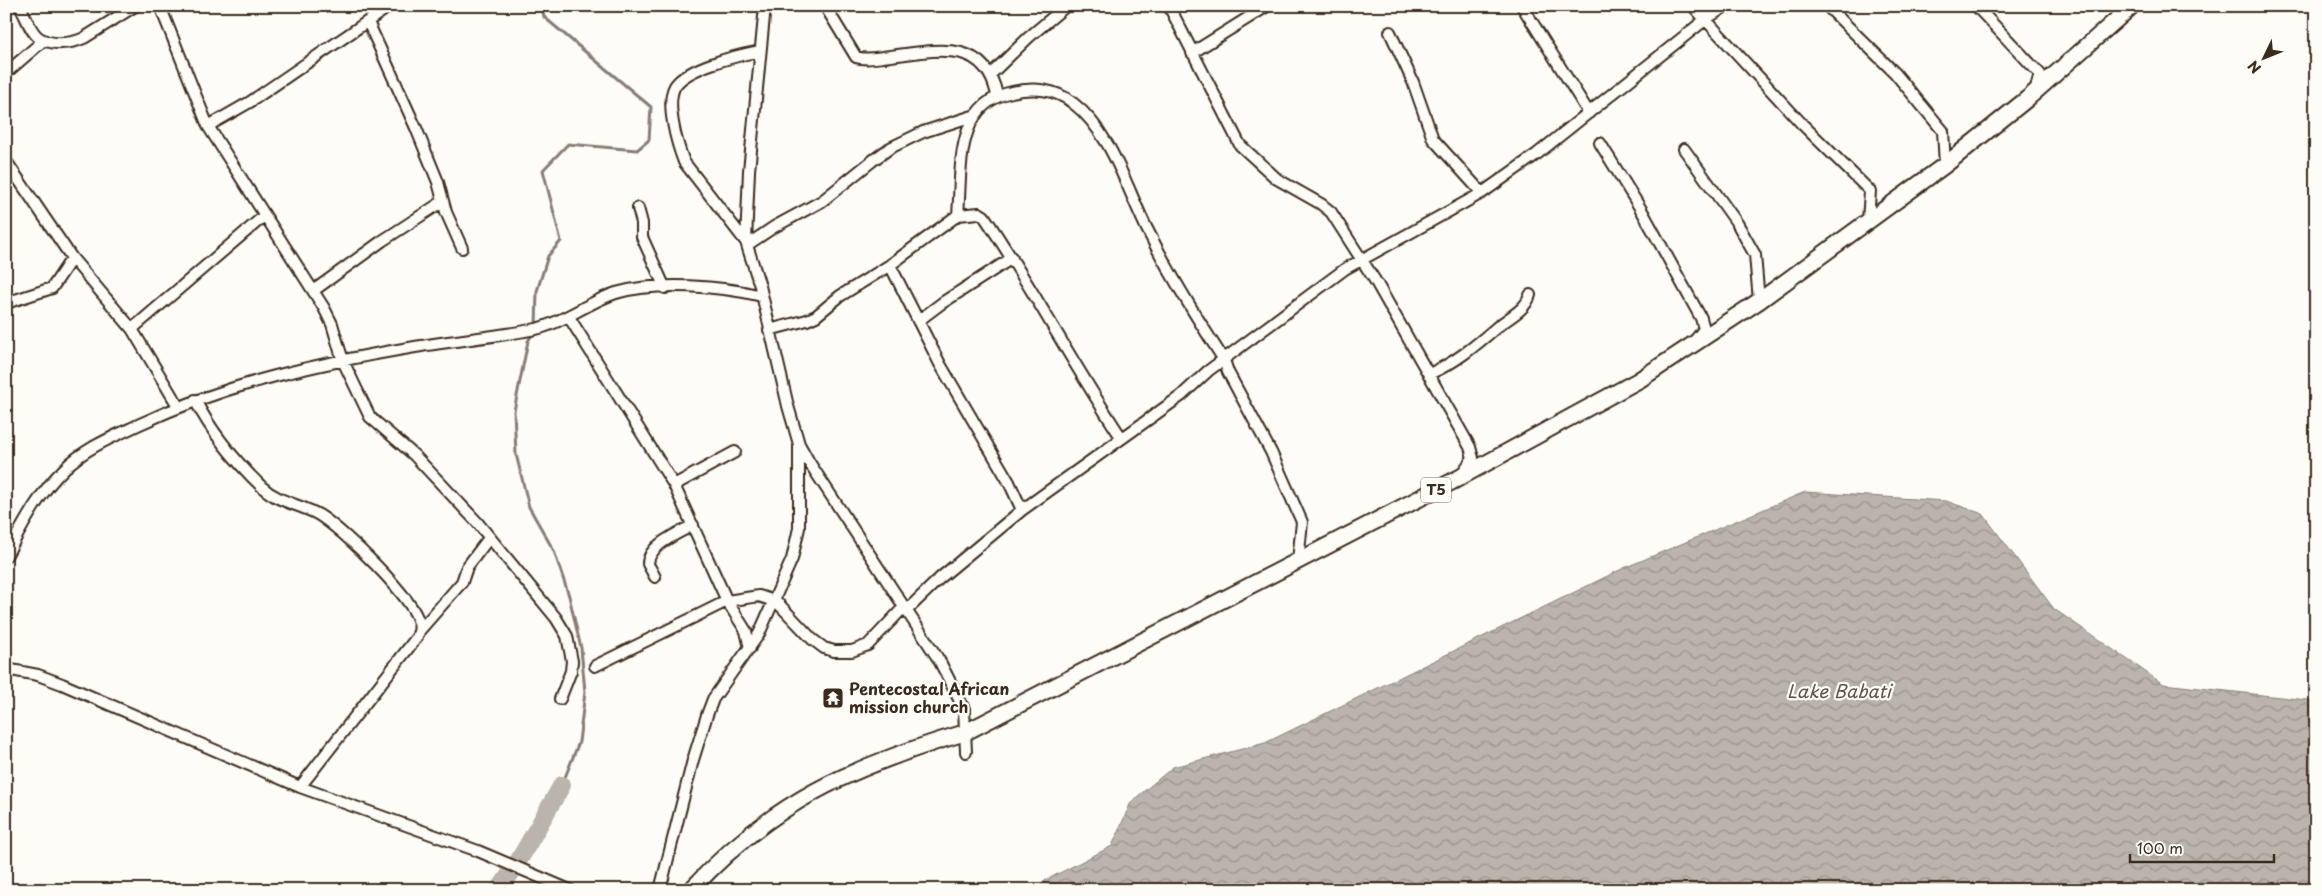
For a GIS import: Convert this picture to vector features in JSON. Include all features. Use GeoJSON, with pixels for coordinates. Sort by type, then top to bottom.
{"type":"FeatureCollection","features":[{"type":"Feature","properties":{"kind":"highway","name":"T5"},"geometry":{"type":"LineString","coordinates":[[691,890],[709,871],[758,828],[803,796],[840,777],[901,752],[964,733],[1459,478],[1589,408],[1690,348],[1759,301],[1946,164],[2034,92],[2131,6]]}},
{"type":"Feature","properties":{"kind":"street"},"geometry":{"type":"LineString","coordinates":[[20,6],[37,36],[44,40],[60,43],[76,42],[135,6]]}},
{"type":"Feature","properties":{"kind":"street"},"geometry":{"type":"LineString","coordinates":[[160,6],[208,126],[332,324],[343,361],[370,417],[414,455],[489,538],[544,602],[567,636],[572,661],[571,671],[560,698]]}},
{"type":"Feature","properties":{"kind":"street"},"geometry":{"type":"LineString","coordinates":[[208,126],[250,102],[322,50],[390,6]]}},
{"type":"Feature","properties":{"kind":"street"},"geometry":{"type":"LineString","coordinates":[[660,890],[693,760],[713,699],[750,648],[792,559],[799,528],[799,444],[762,296],[746,243],[749,171],[765,6]]}},
{"type":"Feature","properties":{"kind":"street"},"geometry":{"type":"LineString","coordinates":[[825,6],[856,57],[871,58],[951,50],[969,55],[981,64],[990,75],[997,95]]}},
{"type":"Feature","properties":{"kind":"street"},"geometry":{"type":"LineString","coordinates":[[990,75],[1029,36],[1066,6]]}},
{"type":"Feature","properties":{"kind":"street"},"geometry":{"type":"LineString","coordinates":[[1170,6],[1240,145],[1277,179],[1321,204],[1331,212],[1362,259],[1466,440],[1473,458],[1459,478]]}},
{"type":"Feature","properties":{"kind":"street"},"geometry":{"type":"LineString","coordinates":[[1192,53],[1267,6]]}},
{"type":"Feature","properties":{"kind":"street"},"geometry":{"type":"LineString","coordinates":[[1522,6],[1589,113]]}},
{"type":"Feature","properties":{"kind":"street"},"geometry":{"type":"LineString","coordinates":[[1693,6],[1802,124],[1870,191],[1868,222]]}},
{"type":"Feature","properties":{"kind":"street"},"geometry":{"type":"LineString","coordinates":[[595,666],[727,601],[759,596],[774,600],[812,639],[824,648],[834,651],[852,651],[868,645],[940,578],[1022,510],[1180,396],[1224,360],[1362,259],[1482,193],[1537,154],[1706,19],[1726,6]]}},
{"type":"Feature","properties":{"kind":"street"},"geometry":{"type":"LineString","coordinates":[[1827,6],[1895,73],[1943,131],[1946,164]]}},
{"type":"Feature","properties":{"kind":"street"},"geometry":{"type":"LineString","coordinates":[[1976,6],[2040,74],[2034,92]]}},
{"type":"Feature","properties":{"kind":"street"},"geometry":{"type":"LineString","coordinates":[[368,22],[420,137],[438,182],[442,202],[462,248]]}},
{"type":"Feature","properties":{"kind":"street"},"geometry":{"type":"LineString","coordinates":[[1390,32],[1413,82],[1433,139],[1482,193]]}},
{"type":"Feature","properties":{"kind":"street"},"geometry":{"type":"LineString","coordinates":[[6,73],[44,40]]}},
{"type":"Feature","properties":{"kind":"street"},"geometry":{"type":"LineString","coordinates":[[746,243],[684,162],[678,147],[672,105],[676,86],[682,80],[719,60],[760,51]]}},
{"type":"Feature","properties":{"kind":"street"},"geometry":{"type":"LineString","coordinates":[[958,215],[967,130],[976,115],[997,95],[1025,89],[1051,91],[1073,103],[1106,142],[1118,163],[1146,227],[1179,290],[1224,360],[1228,372],[1271,452],[1302,522],[1298,561]]}},
{"type":"Feature","properties":{"kind":"street"},"geometry":{"type":"LineString","coordinates":[[746,243],[822,201],[890,148],[924,132],[976,115]]}},
{"type":"Feature","properties":{"kind":"street"},"geometry":{"type":"LineString","coordinates":[[1600,142],[1642,211],[1701,318],[1704,329],[1690,348]]}},
{"type":"Feature","properties":{"kind":"street"},"geometry":{"type":"LineString","coordinates":[[1684,149],[1737,223],[1755,255],[1759,301]]}},
{"type":"Feature","properties":{"kind":"street"},"geometry":{"type":"LineString","coordinates":[[6,161],[72,258],[132,329],[178,406]]}},
{"type":"Feature","properties":{"kind":"street"},"geometry":{"type":"LineString","coordinates":[[313,291],[382,241],[442,202]]}},
{"type":"Feature","properties":{"kind":"street"},"geometry":{"type":"LineString","coordinates":[[638,208],[642,223],[642,237],[665,288]]}},
{"type":"Feature","properties":{"kind":"street"},"geometry":{"type":"LineString","coordinates":[[769,330],[816,316],[859,283],[890,265],[958,215],[979,213],[984,216],[1012,258],[1086,384],[1121,437]]}},
{"type":"Feature","properties":{"kind":"street"},"geometry":{"type":"LineString","coordinates":[[132,329],[264,216]]}},
{"type":"Feature","properties":{"kind":"street"},"geometry":{"type":"LineString","coordinates":[[6,303],[52,288],[72,258]]}},
{"type":"Feature","properties":{"kind":"street"},"geometry":{"type":"LineString","coordinates":[[918,321],[942,303],[1012,258]]}},
{"type":"Feature","properties":{"kind":"street"},"geometry":{"type":"LineString","coordinates":[[890,265],[940,364],[1009,482],[1022,510]]}},
{"type":"Feature","properties":{"kind":"street"},"geometry":{"type":"LineString","coordinates":[[6,556],[44,493],[64,468],[86,452],[178,406],[195,400],[286,372],[414,347],[536,328],[569,317],[617,293],[652,287],[709,287],[762,296]]}},
{"type":"Feature","properties":{"kind":"street"},"geometry":{"type":"LineString","coordinates":[[1429,374],[1450,364],[1476,346],[1518,312],[1528,301],[1530,294]]}},
{"type":"Feature","properties":{"kind":"street"},"geometry":{"type":"LineString","coordinates":[[569,317],[674,485],[727,601],[746,631],[750,648]]}},
{"type":"Feature","properties":{"kind":"street"},"geometry":{"type":"LineString","coordinates":[[195,400],[220,442],[273,497],[317,514],[337,527],[367,556],[412,609],[420,630]]}},
{"type":"Feature","properties":{"kind":"street"},"geometry":{"type":"LineString","coordinates":[[799,444],[939,660],[964,709],[966,752]]}},
{"type":"Feature","properties":{"kind":"street"},"geometry":{"type":"LineString","coordinates":[[674,485],[736,452]]}},
{"type":"Feature","properties":{"kind":"street"},"geometry":{"type":"LineString","coordinates":[[654,577],[648,564],[650,554],[665,541],[693,525]]}},
{"type":"Feature","properties":{"kind":"street"},"geometry":{"type":"LineString","coordinates":[[300,787],[420,630],[462,582],[467,567],[489,538]]}},
{"type":"Feature","properties":{"kind":"street"},"geometry":{"type":"LineString","coordinates":[[6,668],[24,671],[62,684],[300,787],[478,851],[551,886],[570,890]]}},
{"type":"Feature","properties":{"kind":"water","name":"Lake Babati"},"geometry":{"type":"Polygon","coordinates":[[[1805,492],[1946,501],[1983,514],[2054,609],[2163,684],[2316,701],[2316,890],[1035,890],[1046,880],[1112,846],[1131,802],[1173,767],[1265,743],[1624,568],[1805,492]]]}},
{"type":"Feature","properties":{"kind":"waterway"},"geometry":{"type":"LineString","coordinates":[[536,326],[537,291],[548,256],[561,241],[543,170],[568,144],[637,150],[649,140],[651,107],[544,17],[542,6]]}},
{"type":"Feature","properties":{"kind":"waterway"},"geometry":{"type":"LineString","coordinates":[[534,332],[528,341],[514,411],[516,454],[529,507],[554,551],[569,596],[581,648],[585,692],[579,742],[562,785]]}},
{"type":"Feature","properties":{"kind":"waterway"},"geometry":{"type":"LineString","coordinates":[[499,890],[515,867],[562,785]]}},
{"type":"Feature","properties":{"kind":"place","name":"Pentecostal African mission church"},"geometry":{"type":"Point","coordinates":[833,698]}}]}
